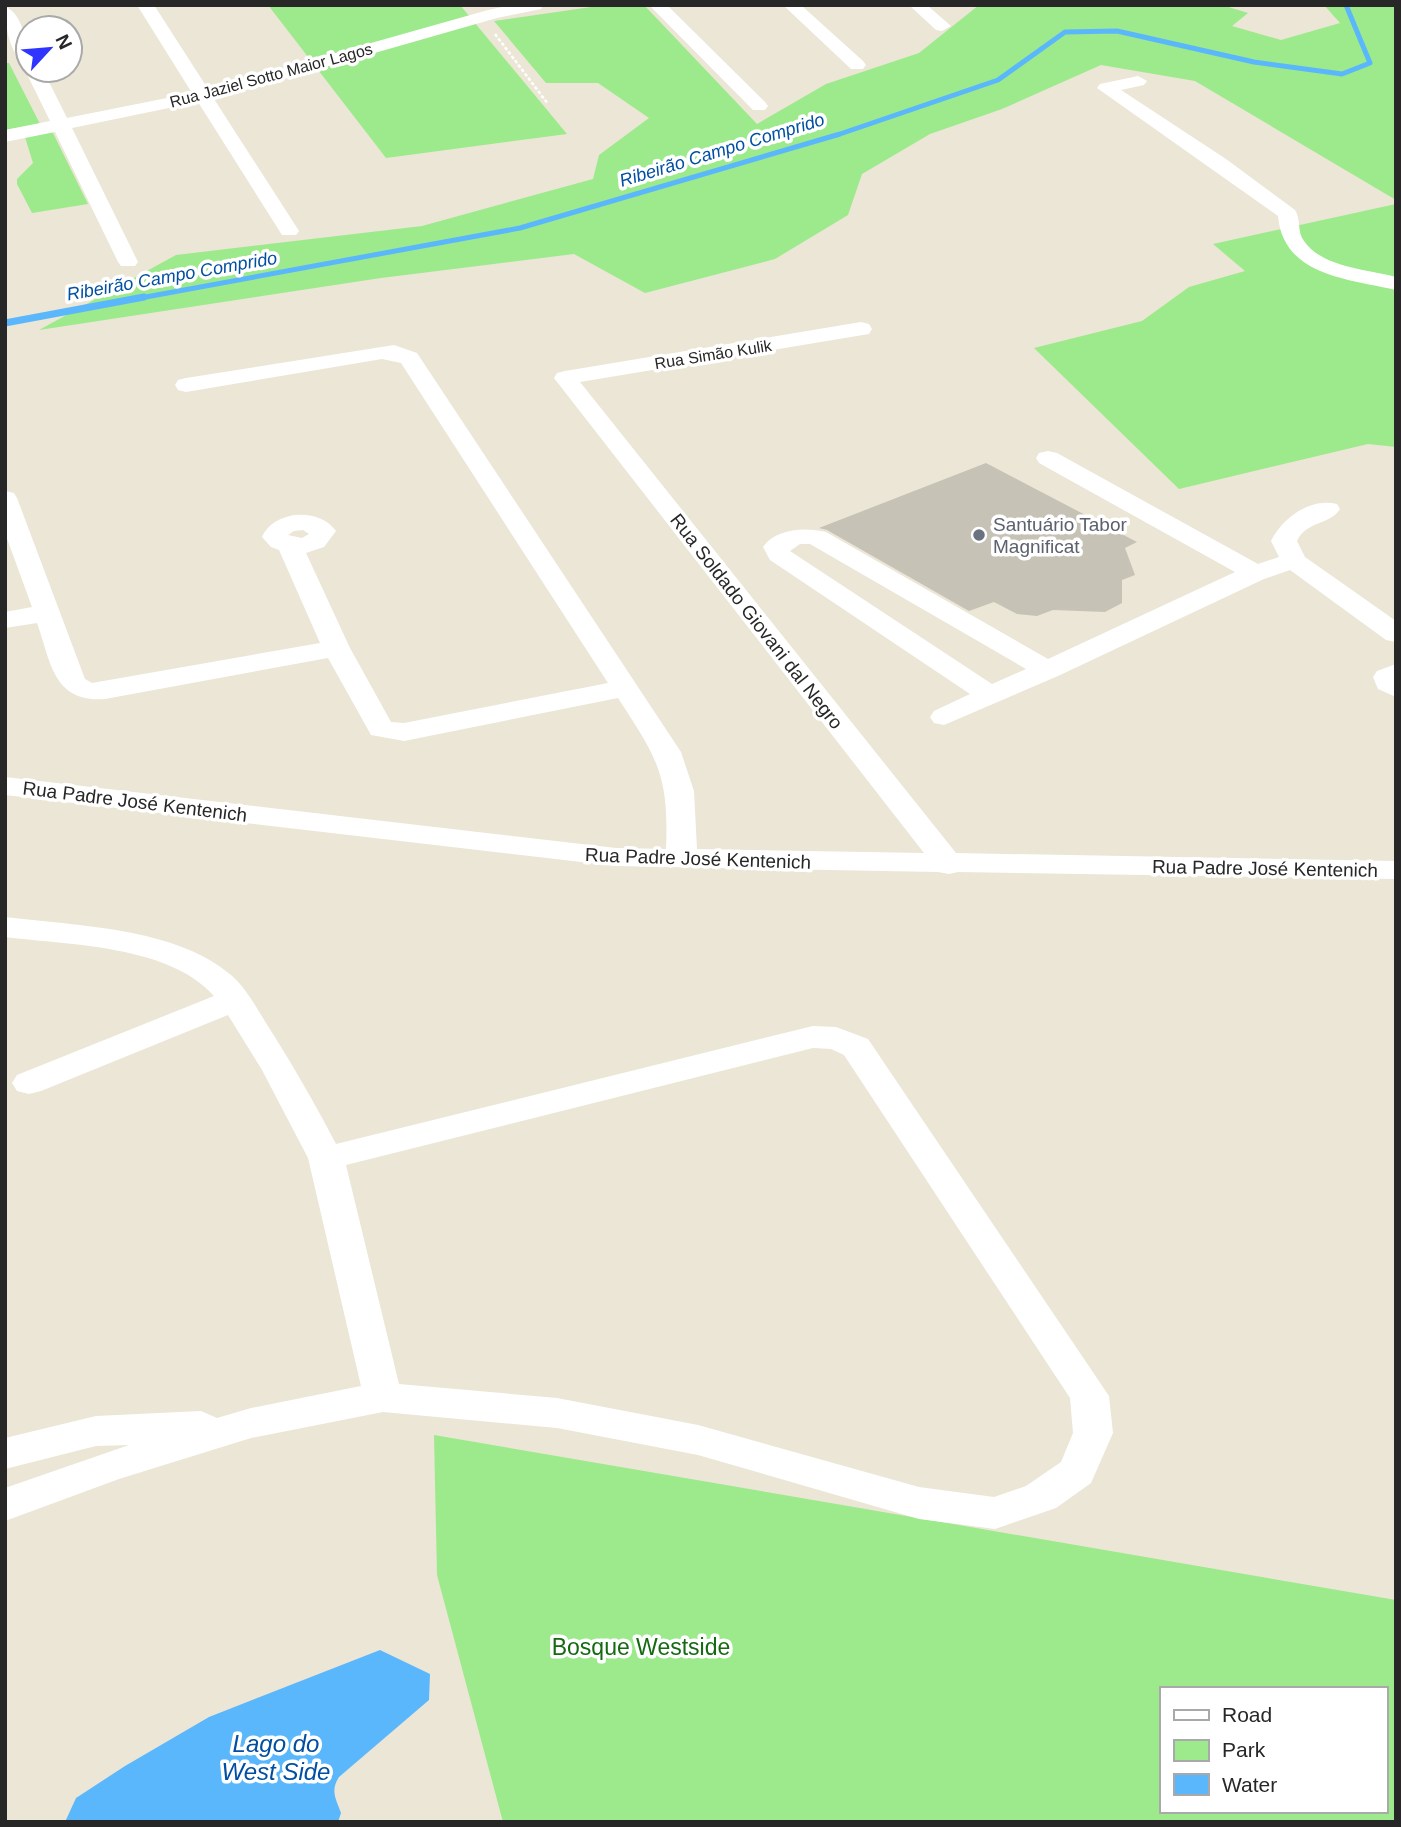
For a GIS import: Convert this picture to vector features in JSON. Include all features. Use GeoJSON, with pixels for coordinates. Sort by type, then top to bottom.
{"type":"FeatureCollection","features":[{"type":"Feature","properties":{"kind":"street"},"geometry":{"type":"LineString","coordinates":[[145,5],[289,231]]}},
{"type":"Feature","properties":{"kind":"street","name":"Rua Jaziel Sotto Maior Lagos"},"geometry":{"type":"LineString","coordinates":[[5,136],[203,96],[482,17],[501,8],[535,5]]}},
{"type":"Feature","properties":{"kind":"street"},"geometry":{"type":"LineString","coordinates":[[657,5],[758,106]]}},
{"type":"Feature","properties":{"kind":"street"},"geometry":{"type":"LineString","coordinates":[[791,5],[857,65]]}},
{"type":"Feature","properties":{"kind":"street"},"geometry":{"type":"LineString","coordinates":[[917,5],[942,26]]}},
{"type":"Feature","properties":{"kind":"street"},"geometry":{"type":"LineString","coordinates":[[5,12],[14,30]]}},
{"type":"Feature","properties":{"kind":"street"},"geometry":{"type":"LineString","coordinates":[[1138,81],[1106,88],[1219,163],[1288,214],[1292,239],[1313,258],[1349,272],[1396,284]]}},
{"type":"Feature","properties":{"kind":"street"},"geometry":{"type":"LineString","coordinates":[[41,84],[128,262]]}},
{"type":"Feature","properties":{"kind":"street","name":"Rua Simão Kulik"},"geometry":{"type":"LineString","coordinates":[[565,378],[860,329]]}},
{"type":"Feature","properties":{"kind":"street"},"geometry":{"type":"LineString","coordinates":[[186,385],[382,352],[394,352],[409,358],[626,688],[676,770],[682,792],[681,859]]}},
{"type":"Feature","properties":{"kind":"street","name":"Rua Soldado Giovani dal Negro"},"geometry":{"type":"LineString","coordinates":[[565,378],[949,865]]}},
{"type":"Feature","properties":{"kind":"street"},"geometry":{"type":"LineString","coordinates":[[1048,458],[1255,573]]}},
{"type":"Feature","properties":{"kind":"street"},"geometry":{"type":"LineString","coordinates":[[5,498],[72,682],[78,688],[89,692],[336,648]]}},
{"type":"Feature","properties":{"kind":"street"},"geometry":{"type":"LineString","coordinates":[[1328,509],[1300,520],[1288,531],[1284,541],[1294,561],[1396,635]]}},
{"type":"Feature","properties":{"kind":"street"},"geometry":{"type":"LineString","coordinates":[[990,695],[792,564],[779,555],[776,547],[791,537],[817,537],[1048,670]]}},
{"type":"Feature","properties":{"kind":"street"},"geometry":{"type":"LineString","coordinates":[[290,545],[336,648],[374,721],[381,729],[393,732],[626,688]]}},
{"type":"Feature","properties":{"kind":"street"},"geometry":{"type":"LineString","coordinates":[[944,717],[1255,573],[1294,561]]}},
{"type":"Feature","properties":{"kind":"street"},"geometry":{"type":"LineString","coordinates":[[5,620],[46,612]]}},
{"type":"Feature","properties":{"kind":"street"},"geometry":{"type":"LineString","coordinates":[[1396,671],[1387,677],[1388,683],[1396,689]]}},
{"type":"Feature","properties":{"kind":"street","name":"Rua Padre José Kentenich"},"geometry":{"type":"LineString","coordinates":[[5,786],[577,854],[949,865],[1396,870]]}},
{"type":"Feature","properties":{"kind":"street"},"geometry":{"type":"LineString","coordinates":[[5,927],[139,944],[186,962],[219,982],[235,1000],[279,1070],[326,1158],[383,1397]]}},
{"type":"Feature","properties":{"kind":"street"},"geometry":{"type":"LineString","coordinates":[[29,1083],[235,1000]]}},
{"type":"Feature","properties":{"kind":"street"},"geometry":{"type":"LineString","coordinates":[[5,1505],[107,1467],[251,1423],[383,1397],[557,1413],[698,1440],[919,1503],[995,1513],[1041,1497],[1077,1472],[1093,1433],[1088,1396],[856,1047],[836,1038],[813,1037],[326,1158]]}},
{"type":"Feature","properties":{"kind":"street"},"geometry":{"type":"LineString","coordinates":[[5,1454],[96,1431],[251,1423]]}},
{"type":"Feature","properties":{"kind":"path"},"geometry":{"type":"LineString","coordinates":[[482,17],[548,104]]}},
{"type":"Feature","properties":{"kind":"green space"},"geometry":{"type":"Polygon","coordinates":[[[268,5],[460,5],[567,134],[386,158],[268,5]]]}},
{"type":"Feature","properties":{"kind":"green space"},"geometry":{"type":"Polygon","coordinates":[[[605,5],[644,5],[757,124],[826,84],[919,53],[979,5],[1222,5],[1248,13],[1232,26],[1281,40],[1340,23],[1324,5],[1393,5],[1396,7],[1396,200],[1195,81],[1101,65],[1002,109],[930,134],[862,174],[848,215],[775,259],[645,293],[574,254],[381,278],[39,330],[176,255],[422,226],[593,179],[599,155],[649,118],[598,83],[546,83],[494,21],[605,5]]]}},
{"type":"Feature","properties":{"kind":"green space"},"geometry":{"type":"Polygon","coordinates":[[[5,63],[9,63],[14,73],[14,84],[20,84],[40,124],[5,130],[5,63]]]}},
{"type":"Feature","properties":{"kind":"green space"},"geometry":{"type":"Polygon","coordinates":[[[52,131],[88,204],[32,213],[17,184],[17,179],[33,163],[25,137],[52,131]]]}},
{"type":"Feature","properties":{"kind":"green space"},"geometry":{"type":"Polygon","coordinates":[[[1396,204],[1396,447],[1368,444],[1179,489],[1034,348],[1142,321],[1189,287],[1245,271],[1213,244],[1396,204]]]}},
{"type":"Feature","properties":{"kind":"green space","name":"Bosque Westside"},"geometry":{"type":"Polygon","coordinates":[[[434,1435],[1396,1600],[1396,1822],[503,1822],[437,1575],[434,1435]]]}},
{"type":"Feature","properties":{"kind":"water","name":"Lago do West Side"},"geometry":{"type":"Polygon","coordinates":[[[380,1650],[430,1674],[429,1700],[339,1777],[334,1791],[341,1813],[338,1822],[65,1822],[76,1798],[209,1717],[380,1650]]]}},
{"type":"Feature","properties":{"kind":"building","name":"Santuário Tabor Magnificat"},"geometry":{"type":"Polygon","coordinates":[[[986,463],[1137,542],[1125,548],[1135,575],[1122,580],[1122,603],[1105,612],[1053,610],[1037,616],[1017,614],[994,602],[969,611],[827,530],[819,528],[986,463]]]}},
{"type":"Feature","properties":{"kind":"waterway","name":"Ribeirão Campo Comprido"},"geometry":{"type":"LineString","coordinates":[[135,299],[520,228],[840,134],[998,80],[1065,32],[1117,31],[1254,62],[1342,74],[1370,63],[1346,5]]}},
{"type":"Feature","properties":{"kind":"waterway","name":"Ribeirão Campo Comprido"},"geometry":{"type":"LineString","coordinates":[[5,323],[144,297]]}},
{"type":"Feature","properties":{"kind":"place","name":"Santuário Tabor Magnificat"},"geometry":{"type":"Point","coordinates":[979,535]}}]}
